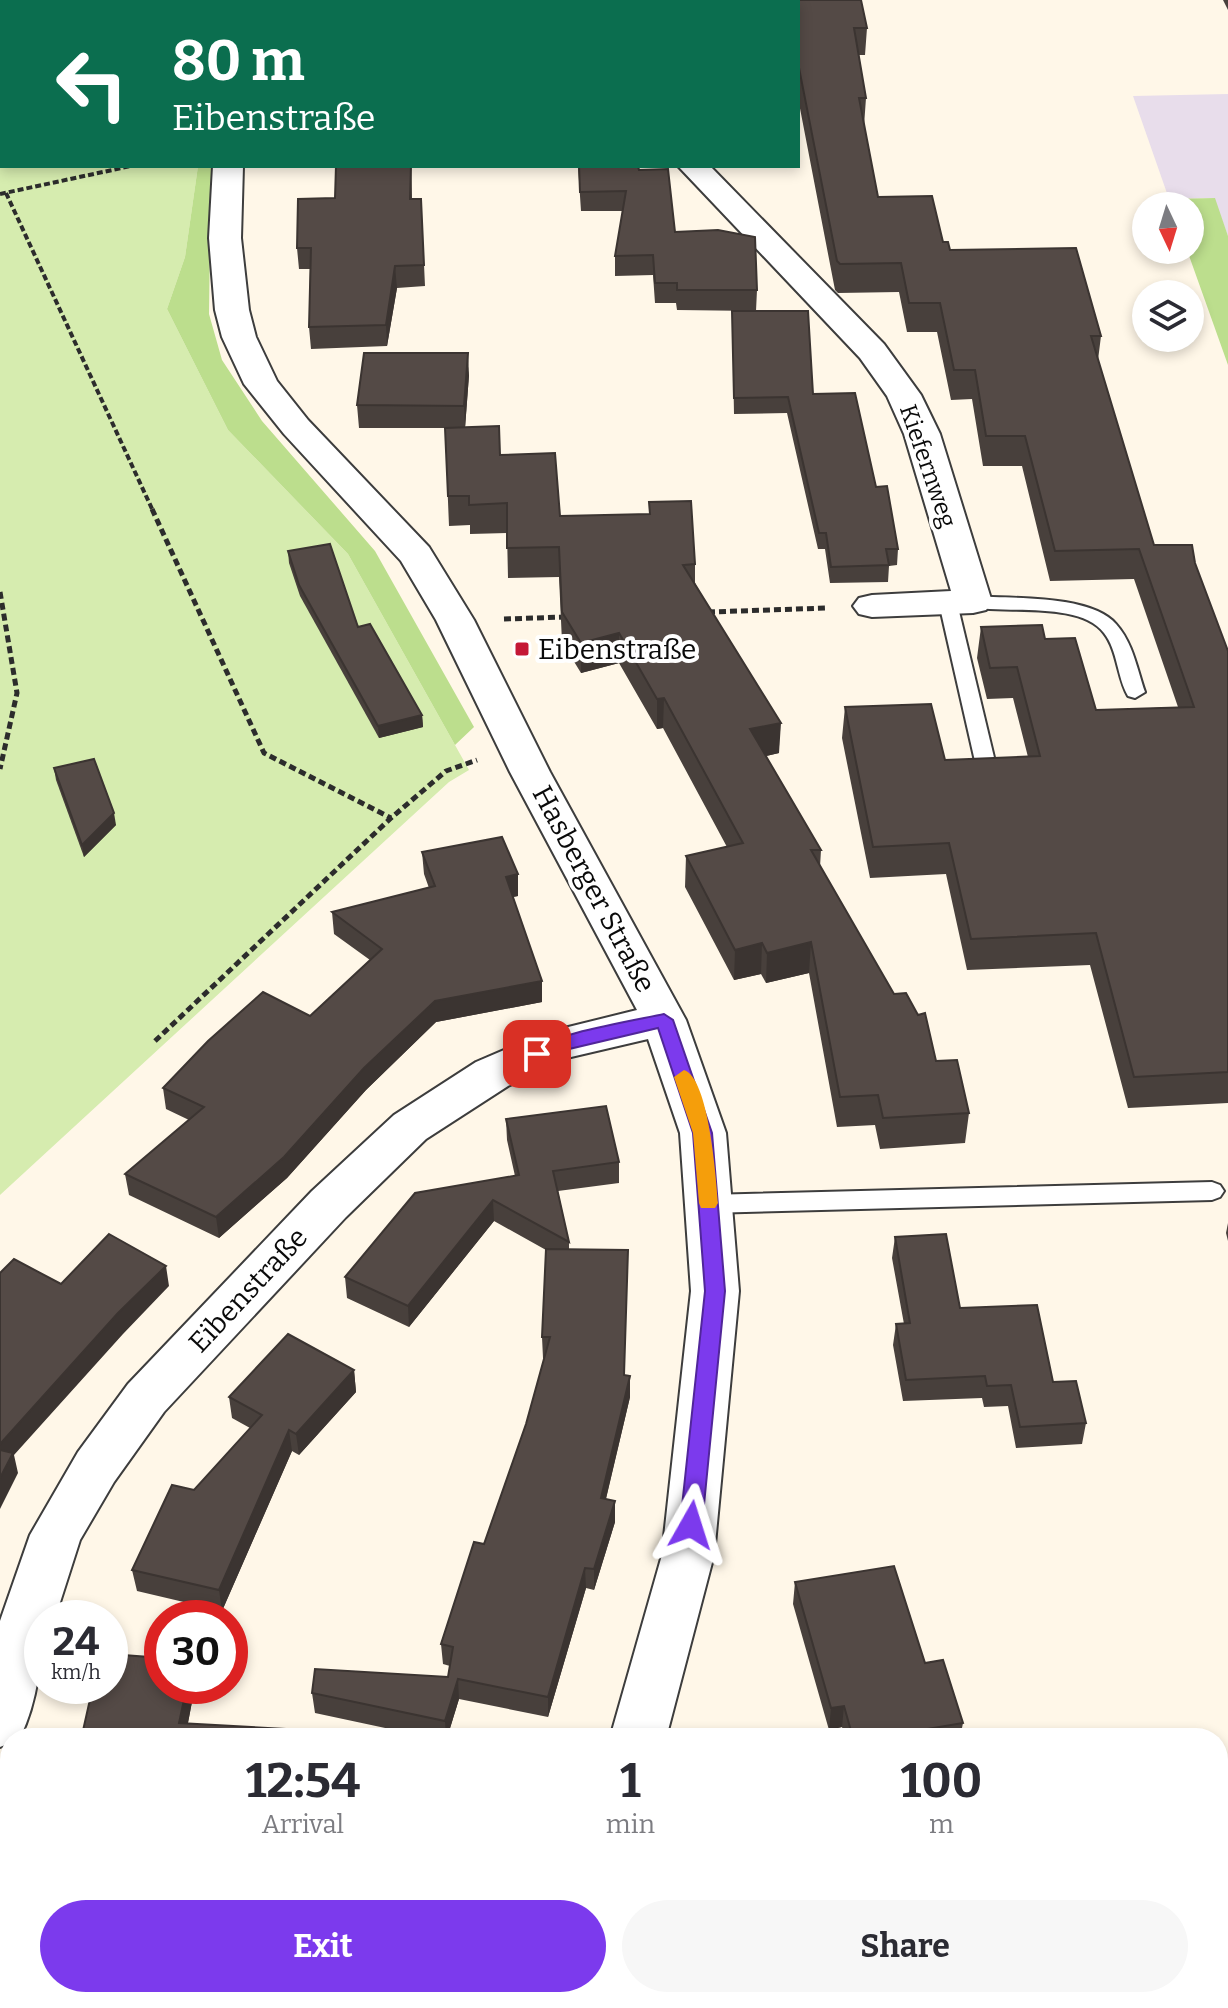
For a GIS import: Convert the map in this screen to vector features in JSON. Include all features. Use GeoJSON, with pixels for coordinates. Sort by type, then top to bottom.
{"type":"FeatureCollection","features":[{"type":"Feature","properties":{"kind":"street","name":"Hasberger Straße"},"geometry":{"type":"LineString","coordinates":[[228,168],[225,238],[232,310],[239,337],[261,384],[296,427],[416,555],[455,620],[520,745],[530,772],[664,1020],[703,1133],[715,1291],[688,1555],[641,1728]]}},
{"type":"Feature","properties":{"kind":"street","name":"Kiefernweg"},"geometry":{"type":"LineString","coordinates":[[695,168],[872,351],[904,395],[922,434],[960,602]]}},
{"type":"Feature","properties":{"kind":"street"},"geometry":{"type":"LineString","coordinates":[[872,606],[960,602]]}},
{"type":"Feature","properties":{"kind":"street","name":"Eibenstraße"},"geometry":{"type":"LineString","coordinates":[[0,1722],[18,1647],[56,1535],[96,1467],[146,1398],[286,1250],[410,1127],[492,1074],[560,1044],[664,1020]]}},
{"type":"Feature","properties":{"kind":"lane"},"geometry":{"type":"LineString","coordinates":[[987,770],[960,602],[1068,610],[1107,624],[1116,639],[1135,692]]}},
{"type":"Feature","properties":{"kind":"lane"},"geometry":{"type":"LineString","coordinates":[[708,1204],[1212,1191]]}},
{"type":"Feature","properties":{"kind":"path"},"geometry":{"type":"LineString","coordinates":[[122,168],[3,193],[264,753],[391,818]]}},
{"type":"Feature","properties":{"kind":"path"},"geometry":{"type":"LineString","coordinates":[[0,592],[17,693],[0,769]]}},
{"type":"Feature","properties":{"kind":"path"},"geometry":{"type":"LineString","coordinates":[[703,612],[872,606]]}},
{"type":"Feature","properties":{"kind":"path"},"geometry":{"type":"LineString","coordinates":[[455,620],[580,616]]}},
{"type":"Feature","properties":{"kind":"path"},"geometry":{"type":"LineString","coordinates":[[155,1041],[391,818],[446,771],[520,745]]}},
{"type":"Feature","properties":{"kind":"shaded area"},"geometry":{"type":"Polygon","coordinates":[[[1228,94],[1228,236],[1214,198],[1204,198],[1204,192],[1167,192],[1133,96],[1228,94]]]}},
{"type":"Feature","properties":{"kind":"green space"},"geometry":{"type":"Polygon","coordinates":[[[0,168],[198,168],[185,257],[167,309],[228,430],[348,554],[469,770],[449,782],[0,1195],[0,168]]]}},
{"type":"Feature","properties":{"kind":"green space"},"geometry":{"type":"Polygon","coordinates":[[[198,168],[211,168],[209,314],[222,360],[262,421],[375,551],[474,727],[455,745],[348,554],[228,430],[167,309],[185,257],[198,168]]]}},
{"type":"Feature","properties":{"kind":"green space"},"geometry":{"type":"Polygon","coordinates":[[[1204,198],[1215,198],[1228,236],[1228,365],[1204,298],[1204,280],[1198,280],[1192,264],[1204,264],[1204,198]]]}},
{"type":"Feature","properties":{"kind":"building"},"geometry":{"type":"Polygon","coordinates":[[[800,0],[861,0],[867,28],[854,28],[866,98],[859,98],[878,197],[932,196],[943,242],[948,242],[950,250],[1076,248],[1101,336],[1091,336],[1154,545],[1192,545],[1195,563],[1228,651],[1228,1072],[1134,1077],[1096,933],[971,939],[949,843],[873,847],[845,707],[931,704],[945,760],[1040,756],[1017,667],[990,668],[981,627],[1042,625],[1045,639],[1075,638],[1096,710],[1194,707],[1139,549],[1055,551],[1025,436],[986,436],[975,370],[954,370],[940,303],[909,303],[901,263],[840,264],[800,73],[800,0]]]}},
{"type":"Feature","properties":{"kind":"building"},"geometry":{"type":"Polygon","coordinates":[[[336,168],[411,168],[410,199],[421,199],[424,265],[395,266],[386,325],[309,327],[311,248],[297,248],[298,199],[335,198],[336,168]]]}},
{"type":"Feature","properties":{"kind":"building"},"geometry":{"type":"Polygon","coordinates":[[[579,168],[668,169],[675,232],[718,230],[755,237],[757,290],[677,290],[677,283],[655,283],[653,255],[615,256],[626,191],[580,192],[579,168]]]}},
{"type":"Feature","properties":{"kind":"building"},"geometry":{"type":"Polygon","coordinates":[[[732,311],[808,311],[813,394],[855,393],[876,487],[887,486],[898,549],[886,549],[889,565],[831,567],[826,533],[819,533],[788,397],[734,398],[732,311]]]}},
{"type":"Feature","properties":{"kind":"building"},"geometry":{"type":"Polygon","coordinates":[[[364,353],[468,353],[464,406],[357,405],[364,353]]]}},
{"type":"Feature","properties":{"kind":"building"},"geometry":{"type":"Polygon","coordinates":[[[499,426],[500,455],[555,453],[560,516],[650,514],[649,502],[691,501],[695,564],[683,565],[781,723],[750,729],[821,850],[811,850],[894,994],[906,993],[918,1015],[925,1013],[936,1061],[957,1060],[969,1113],[883,1118],[878,1095],[840,1097],[811,942],[767,953],[762,943],[735,950],[686,856],[743,843],[664,698],[657,699],[619,633],[581,643],[562,612],[559,547],[507,548],[507,503],[469,505],[469,496],[448,496],[445,428],[499,426]]]}},
{"type":"Feature","properties":{"kind":"building"},"geometry":{"type":"Polygon","coordinates":[[[330,544],[358,627],[370,624],[422,715],[378,726],[299,585],[288,551],[330,544]]]}},
{"type":"Feature","properties":{"kind":"building"},"geometry":{"type":"Polygon","coordinates":[[[94,759],[114,813],[82,845],[54,768],[94,759]]]}},
{"type":"Feature","properties":{"kind":"building"},"geometry":{"type":"Polygon","coordinates":[[[502,837],[518,874],[506,877],[542,981],[435,1001],[364,1068],[284,1157],[216,1217],[125,1174],[204,1107],[163,1088],[208,1041],[263,992],[310,1016],[382,949],[332,912],[435,886],[422,852],[502,837]]]}},
{"type":"Feature","properties":{"kind":"building"},"geometry":{"type":"Polygon","coordinates":[[[606,1106],[619,1162],[553,1171],[569,1242],[493,1200],[408,1306],[345,1277],[415,1193],[519,1175],[506,1119],[606,1106]]]}},
{"type":"Feature","properties":{"kind":"building"},"geometry":{"type":"Polygon","coordinates":[[[109,1234],[166,1266],[118,1313],[0,1444],[0,1273],[14,1259],[61,1284],[109,1234]]]}},
{"type":"Feature","properties":{"kind":"building"},"geometry":{"type":"Polygon","coordinates":[[[946,1234],[960,1308],[1037,1305],[1053,1382],[1076,1381],[1086,1423],[1020,1427],[1011,1385],[987,1386],[985,1376],[906,1380],[896,1324],[910,1323],[895,1237],[946,1234]]]}},
{"type":"Feature","properties":{"kind":"building"},"geometry":{"type":"Polygon","coordinates":[[[546,1249],[628,1250],[624,1375],[630,1376],[601,1498],[615,1501],[594,1569],[585,1568],[548,1697],[458,1679],[445,1721],[312,1693],[315,1669],[448,1677],[453,1647],[441,1644],[474,1542],[484,1544],[526,1424],[550,1337],[542,1337],[546,1249]]]}},
{"type":"Feature","properties":{"kind":"building"},"geometry":{"type":"Polygon","coordinates":[[[288,1334],[354,1370],[296,1434],[289,1430],[219,1590],[132,1570],[172,1485],[194,1490],[262,1415],[229,1397],[288,1334]]]}},
{"type":"Feature","properties":{"kind":"building"},"geometry":{"type":"Polygon","coordinates":[[[0,1450],[13,1453],[0,1478],[0,1450]]]}},
{"type":"Feature","properties":{"kind":"building"},"geometry":{"type":"Polygon","coordinates":[[[894,1566],[925,1663],[943,1660],[963,1723],[933,1728],[850,1728],[844,1706],[831,1708],[795,1582],[894,1566]]]}},
{"type":"Feature","properties":{"kind":"building"},"geometry":{"type":"Polygon","coordinates":[[[128,1655],[144,1657],[144,1704],[183,1704],[179,1723],[267,1728],[84,1728],[89,1704],[128,1704],[128,1655]]]}},
{"type":"Feature","properties":{"kind":"slow traffic"},"geometry":{"type":"LineString","coordinates":[[684,1077],[703,1133],[708,1203]]}},
{"type":"Feature","properties":{"kind":"place","name":"Eibenstraße"},"geometry":{"type":"Point","coordinates":[522,649]}},
{"type":"Feature","properties":{"kind":"route"},"geometry":{"type":"LineString","coordinates":[[537,1054],[560,1044],[664,1020],[703,1133],[715,1291],[691,1525]]}}]}
